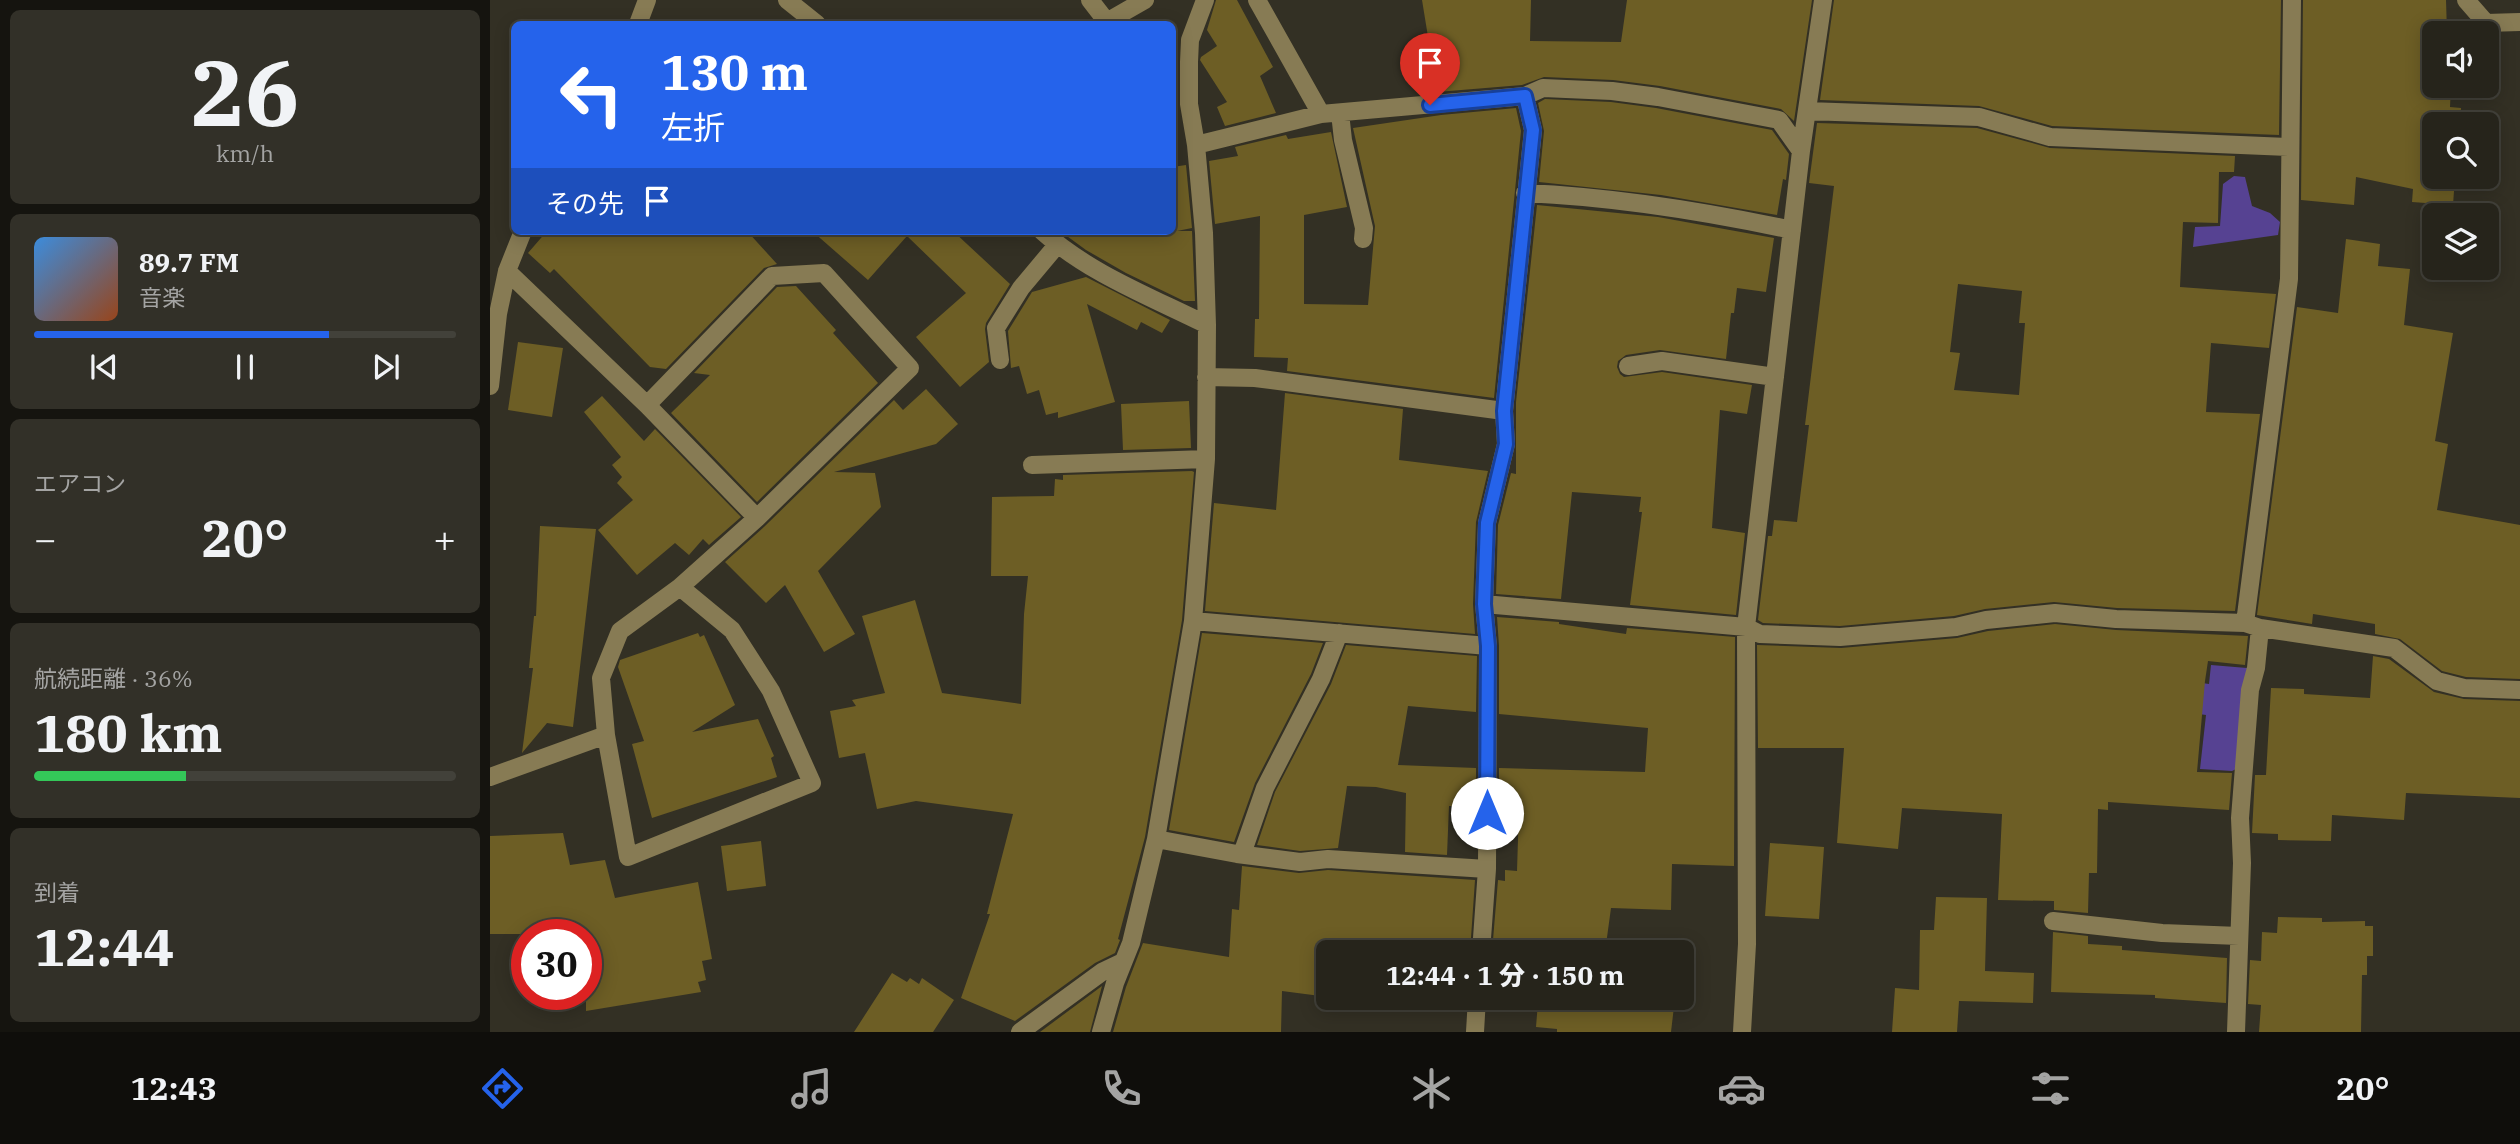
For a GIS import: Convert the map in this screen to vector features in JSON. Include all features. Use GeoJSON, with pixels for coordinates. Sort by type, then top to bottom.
{"type":"FeatureCollection","features":[{"type":"Feature","properties":{"kind":"street"},"geometry":{"type":"LineString","coordinates":[[639,21],[648,0]]}},
{"type":"Feature","properties":{"kind":"street"},"geometry":{"type":"LineString","coordinates":[[787,0],[813,21]]}},
{"type":"Feature","properties":{"kind":"street"},"geometry":{"type":"LineString","coordinates":[[1090,0],[1104,21]]}},
{"type":"Feature","properties":{"kind":"street"},"geometry":{"type":"LineString","coordinates":[[1108,21],[1145,0]]}},
{"type":"Feature","properties":{"kind":"street"},"geometry":{"type":"LineString","coordinates":[[1101,1032],[1131,943],[1156,839],[1193,621],[1206,459],[1207,326],[1204,233],[1196,145],[1189,104],[1189,62],[1190,40],[1206,0]]}},
{"type":"Feature","properties":{"kind":"street"},"geometry":{"type":"LineString","coordinates":[[1257,0],[1321,114]]}},
{"type":"Feature","properties":{"kind":"street"},"geometry":{"type":"LineString","coordinates":[[1741,1032],[1748,944],[1746,627],[1791,230],[1823,0]]}},
{"type":"Feature","properties":{"kind":"street"},"geometry":{"type":"LineString","coordinates":[[2236,1032],[2242,863],[2240,818],[2250,690],[2256,668],[2252,626],[2289,279],[2292,0]]}},
{"type":"Feature","properties":{"kind":"street"},"geometry":{"type":"LineString","coordinates":[[2466,0],[2486,23],[2520,22]]}},
{"type":"Feature","properties":{"kind":"street"},"geometry":{"type":"LineString","coordinates":[[1196,145],[1321,114],[1525,96],[1543,88],[1612,91],[1658,97],[1779,120],[1801,151]]}},
{"type":"Feature","properties":{"kind":"street"},"geometry":{"type":"LineString","coordinates":[[1482,940],[1487,869],[1488,646],[1484,604],[1487,523],[1506,444],[1504,411],[1533,130],[1525,96]]}},
{"type":"Feature","properties":{"kind":"street"},"geometry":{"type":"LineString","coordinates":[[1807,111],[1979,117],[2050,137],[2289,147]]}},
{"type":"Feature","properties":{"kind":"street"},"geometry":{"type":"LineString","coordinates":[[1340,113],[1343,140],[1364,228],[1363,239]]}},
{"type":"Feature","properties":{"kind":"street"},"geometry":{"type":"LineString","coordinates":[[1525,193],[1590,195],[1714,213],[1791,230]]}},
{"type":"Feature","properties":{"kind":"street"},"geometry":{"type":"LineString","coordinates":[[490,386],[494,313],[522,235]]}},
{"type":"Feature","properties":{"kind":"street"},"geometry":{"type":"LineString","coordinates":[[1047,235],[1087,265],[1207,326]]}},
{"type":"Feature","properties":{"kind":"street"},"geometry":{"type":"LineString","coordinates":[[1000,360],[996,328],[1021,288],[1058,245]]}},
{"type":"Feature","properties":{"kind":"street"},"geometry":{"type":"LineString","coordinates":[[508,271],[647,405],[757,518]]}},
{"type":"Feature","properties":{"kind":"street"},"geometry":{"type":"LineString","coordinates":[[647,405],[772,276],[824,272],[910,368],[757,518],[680,587],[620,631],[601,678],[606,734],[628,856],[812,783],[771,691],[732,630],[680,587]]}},
{"type":"Feature","properties":{"kind":"street"},"geometry":{"type":"LineString","coordinates":[[1628,366],[1662,361],[1775,377]]}},
{"type":"Feature","properties":{"kind":"street"},"geometry":{"type":"LineString","coordinates":[[1206,377],[1255,378],[1504,411]]}},
{"type":"Feature","properties":{"kind":"street"},"geometry":{"type":"LineString","coordinates":[[1032,465],[1206,459]]}},
{"type":"Feature","properties":{"kind":"street"},"geometry":{"type":"LineString","coordinates":[[1484,604],[1746,627],[1760,634],[1840,637],[1956,627],[1986,620],[2055,613],[2252,626],[2394,648],[2437,681],[2464,688],[2520,690]]}},
{"type":"Feature","properties":{"kind":"street"},"geometry":{"type":"LineString","coordinates":[[1193,621],[1488,646]]}},
{"type":"Feature","properties":{"kind":"street"},"geometry":{"type":"LineString","coordinates":[[1242,854],[1265,788],[1321,679],[1339,633]]}},
{"type":"Feature","properties":{"kind":"street"},"geometry":{"type":"LineString","coordinates":[[490,777],[606,734]]}},
{"type":"Feature","properties":{"kind":"street"},"geometry":{"type":"LineString","coordinates":[[1156,839],[1300,862],[1328,859],[1487,869]]}},
{"type":"Feature","properties":{"kind":"street"},"geometry":{"type":"LineString","coordinates":[[2053,920],[2162,933],[2239,936]]}},
{"type":"Feature","properties":{"kind":"street"},"geometry":{"type":"LineString","coordinates":[[1020,1032],[1102,972],[1123,962]]}},
{"type":"Feature","properties":{"kind":"street"},"geometry":{"type":"LineString","coordinates":[[1475,1032],[1476,1010]]}},
{"type":"Feature","properties":{"kind":"shaded area"},"geometry":{"type":"Polygon","coordinates":[[[2234,176],[2245,177],[2252,206],[2270,213],[2280,222],[2278,235],[2193,247],[2195,227],[2220,226],[2223,184],[2234,176]]]}},
{"type":"Feature","properties":{"kind":"shaded area"},"geometry":{"type":"Polygon","coordinates":[[[2211,665],[2247,668],[2238,768],[2232,771],[2200,769],[2206,715],[2199,714],[2202,683],[2209,684],[2211,665]]]}},
{"type":"Feature","properties":{"kind":"building"},"geometry":{"type":"Polygon","coordinates":[[[1216,0],[1237,0],[1273,67],[1260,76],[1276,113],[1225,126],[1217,107],[1227,102],[1200,60],[1217,46],[1207,30],[1216,0]]]}},
{"type":"Feature","properties":{"kind":"building"},"geometry":{"type":"Polygon","coordinates":[[[1422,0],[1531,0],[1530,41],[1621,42],[1627,0],[1812,0],[1794,121],[1781,109],[1613,80],[1544,77],[1522,85],[1437,92],[1422,0]]]}},
{"type":"Feature","properties":{"kind":"building"},"geometry":{"type":"Polygon","coordinates":[[[1834,0],[2281,0],[2279,135],[2052,126],[1979,106],[1820,100],[1834,0]]]}},
{"type":"Feature","properties":{"kind":"building"},"geometry":{"type":"Polygon","coordinates":[[[2303,0],[2446,0],[2447,21],[2422,21],[2422,98],[2450,98],[2450,107],[2461,108],[2461,112],[2422,112],[2422,189],[2454,189],[2453,203],[2412,202],[2413,189],[2356,177],[2354,205],[2301,200],[2303,0]]]}},
{"type":"Feature","properties":{"kind":"building"},"geometry":{"type":"Polygon","coordinates":[[[1545,99],[1611,102],[1656,108],[1772,130],[1789,154],[1777,215],[1661,195],[1539,182],[1544,131],[1538,103],[1545,99]]]}},
{"type":"Feature","properties":{"kind":"building"},"geometry":{"type":"Polygon","coordinates":[[[1516,108],[1521,131],[1494,398],[1287,371],[1288,358],[1254,357],[1255,319],[1259,319],[1260,216],[1215,224],[1209,161],[1238,156],[1235,147],[1286,135],[1288,139],[1331,132],[1347,207],[1304,215],[1304,304],[1368,305],[1375,226],[1353,128],[1441,115],[1516,108]]]}},
{"type":"Feature","properties":{"kind":"building"},"geometry":{"type":"Polygon","coordinates":[[[1817,123],[1977,128],[2050,148],[2235,156],[2234,172],[2219,172],[2218,223],[2183,222],[2180,287],[2276,294],[2269,348],[2211,343],[2206,412],[2260,414],[2235,611],[2117,608],[2054,602],[1985,609],[1954,616],[1840,626],[1763,623],[1758,620],[1768,536],[1772,536],[1774,520],[1797,522],[1809,425],[1805,425],[1834,186],[1809,183],[1817,123]],[[1958,284],[1950,352],[1960,353],[1954,390],[2019,395],[2025,323],[2019,323],[2022,291],[1958,284]]]}},
{"type":"Feature","properties":{"kind":"building"},"geometry":{"type":"Polygon","coordinates":[[[1186,165],[1192,228],[1177,231],[1192,231],[1195,301],[1184,301],[1126,273],[1065,235],[1176,235],[1176,166],[1186,165]]]}},
{"type":"Feature","properties":{"kind":"building"},"geometry":{"type":"Polygon","coordinates":[[[1537,205],[1658,217],[1774,238],[1766,292],[1737,288],[1734,313],[1731,313],[1726,359],[1660,350],[1626,355],[1618,361],[1617,367],[1624,377],[1662,372],[1752,385],[1747,414],[1720,410],[1712,528],[1745,533],[1736,615],[1630,605],[1642,512],[1639,512],[1641,497],[1572,492],[1561,599],[1496,594],[1498,525],[1511,473],[1516,474],[1516,402],[1537,205]]]}},
{"type":"Feature","properties":{"kind":"building"},"geometry":{"type":"Polygon","coordinates":[[[544,235],[751,235],[777,264],[764,268],[666,369],[650,367],[554,269],[550,273],[528,253],[544,235]]]}},
{"type":"Feature","properties":{"kind":"building"},"geometry":{"type":"Polygon","coordinates":[[[817,235],[957,235],[1010,284],[986,323],[989,362],[960,387],[916,337],[966,293],[907,236],[868,280],[817,235]]]}},
{"type":"Feature","properties":{"kind":"building"},"geometry":{"type":"Polygon","coordinates":[[[2346,239],[2380,244],[2378,266],[2410,269],[2404,325],[2453,333],[2435,441],[2448,444],[2437,510],[2520,525],[2520,679],[2466,677],[2442,671],[2400,639],[2375,634],[2375,624],[2313,614],[2312,624],[2257,615],[2297,307],[2338,313],[2346,239]]]}},
{"type":"Feature","properties":{"kind":"building"},"geometry":{"type":"Polygon","coordinates":[[[1086,277],[1170,320],[1162,333],[1141,322],[1137,330],[1087,304],[1115,402],[1058,418],[1058,412],[1046,415],[1039,390],[1027,394],[1019,366],[1011,368],[1008,331],[1032,292],[1086,277]]]}},
{"type":"Feature","properties":{"kind":"building"},"geometry":{"type":"Polygon","coordinates":[[[796,286],[836,330],[833,333],[878,383],[757,502],[671,413],[710,375],[694,373],[777,287],[796,286]]]}},
{"type":"Feature","properties":{"kind":"building"},"geometry":{"type":"Polygon","coordinates":[[[518,342],[563,348],[552,417],[508,410],[518,342]]]}},
{"type":"Feature","properties":{"kind":"building"},"geometry":{"type":"Polygon","coordinates":[[[926,389],[958,424],[936,444],[834,472],[875,473],[881,507],[818,571],[855,634],[824,652],[785,585],[766,603],[725,562],[894,400],[903,410],[926,389]]]}},
{"type":"Feature","properties":{"kind":"building"},"geometry":{"type":"Polygon","coordinates":[[[1285,393],[1403,409],[1399,460],[1488,471],[1476,522],[1473,604],[1475,634],[1205,611],[1214,503],[1276,510],[1285,393]]]}},
{"type":"Feature","properties":{"kind":"building"},"geometry":{"type":"Polygon","coordinates":[[[602,396],[644,441],[655,429],[741,517],[709,545],[703,539],[689,555],[675,543],[637,575],[598,530],[633,500],[617,483],[622,477],[612,465],[621,457],[584,412],[602,396]]]}},
{"type":"Feature","properties":{"kind":"building"},"geometry":{"type":"Polygon","coordinates":[[[1189,401],[1191,448],[1123,450],[1121,404],[1189,401]]]}},
{"type":"Feature","properties":{"kind":"building"},"geometry":{"type":"Polygon","coordinates":[[[1192,471],[1182,620],[1145,837],[1118,939],[1120,940],[1115,953],[1095,963],[1015,1021],[961,998],[990,914],[987,914],[1013,814],[916,801],[877,809],[865,753],[839,758],[830,711],[856,706],[852,700],[885,693],[862,616],[915,600],[942,693],[1021,704],[1028,576],[991,576],[992,497],[1054,496],[1055,479],[1063,480],[1063,475],[1192,471]]]}},
{"type":"Feature","properties":{"kind":"building"},"geometry":{"type":"Polygon","coordinates":[[[540,526],[596,529],[573,727],[547,723],[522,753],[533,668],[529,668],[536,616],[540,526]]]}},
{"type":"Feature","properties":{"kind":"building"},"geometry":{"type":"Polygon","coordinates":[[[1497,617],[1559,622],[1626,634],[1627,628],[1735,637],[1734,866],[1672,864],[1671,910],[1611,908],[1607,940],[1493,940],[1498,880],[1505,881],[1505,870],[1517,871],[1519,807],[1499,807],[1499,768],[1645,772],[1648,728],[1499,714],[1497,617]]]}},
{"type":"Feature","properties":{"kind":"building"},"geometry":{"type":"Polygon","coordinates":[[[2055,624],[2116,630],[2248,636],[2245,665],[2208,661],[2205,681],[2197,772],[2232,773],[2229,810],[2108,802],[2108,810],[2098,809],[2097,873],[2089,873],[2088,913],[2054,910],[2054,901],[1998,900],[2002,814],[1902,808],[1898,849],[1837,843],[1844,748],[1758,748],[1757,645],[1841,648],[1957,638],[1988,631],[2055,624]]]}},
{"type":"Feature","properties":{"kind":"building"},"geometry":{"type":"Polygon","coordinates":[[[698,633],[700,637],[704,635],[735,705],[692,732],[758,719],[774,756],[771,758],[777,777],[652,818],[632,744],[644,741],[618,667],[620,660],[698,633]]]}},
{"type":"Feature","properties":{"kind":"building"},"geometry":{"type":"Polygon","coordinates":[[[1202,633],[1323,643],[1311,674],[1255,783],[1234,842],[1169,830],[1202,633]]]}},
{"type":"Feature","properties":{"kind":"building"},"geometry":{"type":"Polygon","coordinates":[[[1346,645],[1477,656],[1476,712],[1408,706],[1398,765],[1476,768],[1476,806],[1449,806],[1447,855],[1405,852],[1406,793],[1376,787],[1347,786],[1338,848],[1300,851],[1257,845],[1275,792],[1331,684],[1346,645]]]}},
{"type":"Feature","properties":{"kind":"building"},"geometry":{"type":"Polygon","coordinates":[[[2373,656],[2389,659],[2434,692],[2464,699],[2520,701],[2520,798],[2406,793],[2404,820],[2332,815],[2331,841],[2278,840],[2278,834],[2252,833],[2255,775],[2266,775],[2271,688],[2304,689],[2304,694],[2370,698],[2373,656]]]}},
{"type":"Feature","properties":{"kind":"building"},"geometry":{"type":"Polygon","coordinates":[[[563,833],[570,865],[605,860],[615,898],[698,882],[712,959],[702,961],[706,980],[698,982],[701,992],[602,1008],[602,919],[511,919],[511,934],[490,934],[490,836],[563,833]]]}},
{"type":"Feature","properties":{"kind":"building"},"geometry":{"type":"Polygon","coordinates":[[[761,841],[766,886],[727,891],[721,846],[761,841]]]}},
{"type":"Feature","properties":{"kind":"building"},"geometry":{"type":"Polygon","coordinates":[[[1770,843],[1824,847],[1819,919],[1765,916],[1770,843]]]}},
{"type":"Feature","properties":{"kind":"building"},"geometry":{"type":"Polygon","coordinates":[[[1242,866],[1299,873],[1328,870],[1475,880],[1471,940],[1316,940],[1316,995],[1282,991],[1281,1032],[1113,1032],[1143,943],[1229,957],[1232,909],[1239,910],[1242,866]]]}},
{"type":"Feature","properties":{"kind":"building"},"geometry":{"type":"Polygon","coordinates":[[[1936,897],[1987,898],[1985,971],[2034,973],[2033,1003],[1959,1001],[1957,1032],[1892,1032],[1895,988],[1919,990],[1920,930],[1934,930],[1936,897]]]}},
{"type":"Feature","properties":{"kind":"building"},"geometry":{"type":"Polygon","coordinates":[[[2278,917],[2322,918],[2322,922],[2365,921],[2365,926],[2373,926],[2373,956],[2367,956],[2367,975],[2362,975],[2361,1032],[2259,1032],[2261,1005],[2248,1004],[2250,960],[2261,961],[2262,932],[2277,933],[2278,917]]]}},
{"type":"Feature","properties":{"kind":"building"},"geometry":{"type":"Polygon","coordinates":[[[2053,932],[2088,936],[2088,944],[2122,946],[2122,950],[2227,958],[2226,1003],[2155,998],[2155,995],[2051,992],[2053,932]]]}},
{"type":"Feature","properties":{"kind":"building"},"geometry":{"type":"Polygon","coordinates":[[[892,973],[907,982],[910,978],[919,984],[922,978],[954,1000],[933,1032],[854,1032],[892,973]]]}},
{"type":"Feature","properties":{"kind":"building"},"geometry":{"type":"Polygon","coordinates":[[[1102,986],[1090,1032],[1040,1032],[1102,986]]]}},
{"type":"Feature","properties":{"kind":"building"},"geometry":{"type":"Polygon","coordinates":[[[1537,1010],[1674,1010],[1671,1032],[1557,1032],[1557,1029],[1536,1027],[1537,1010]]]}},
{"type":"Feature","properties":{"kind":"route"},"geometry":{"type":"LineString","coordinates":[[1430,105],[1525,96],[1533,130],[1504,411],[1506,444],[1487,523],[1484,604],[1488,646],[1487,813]]}}]}
